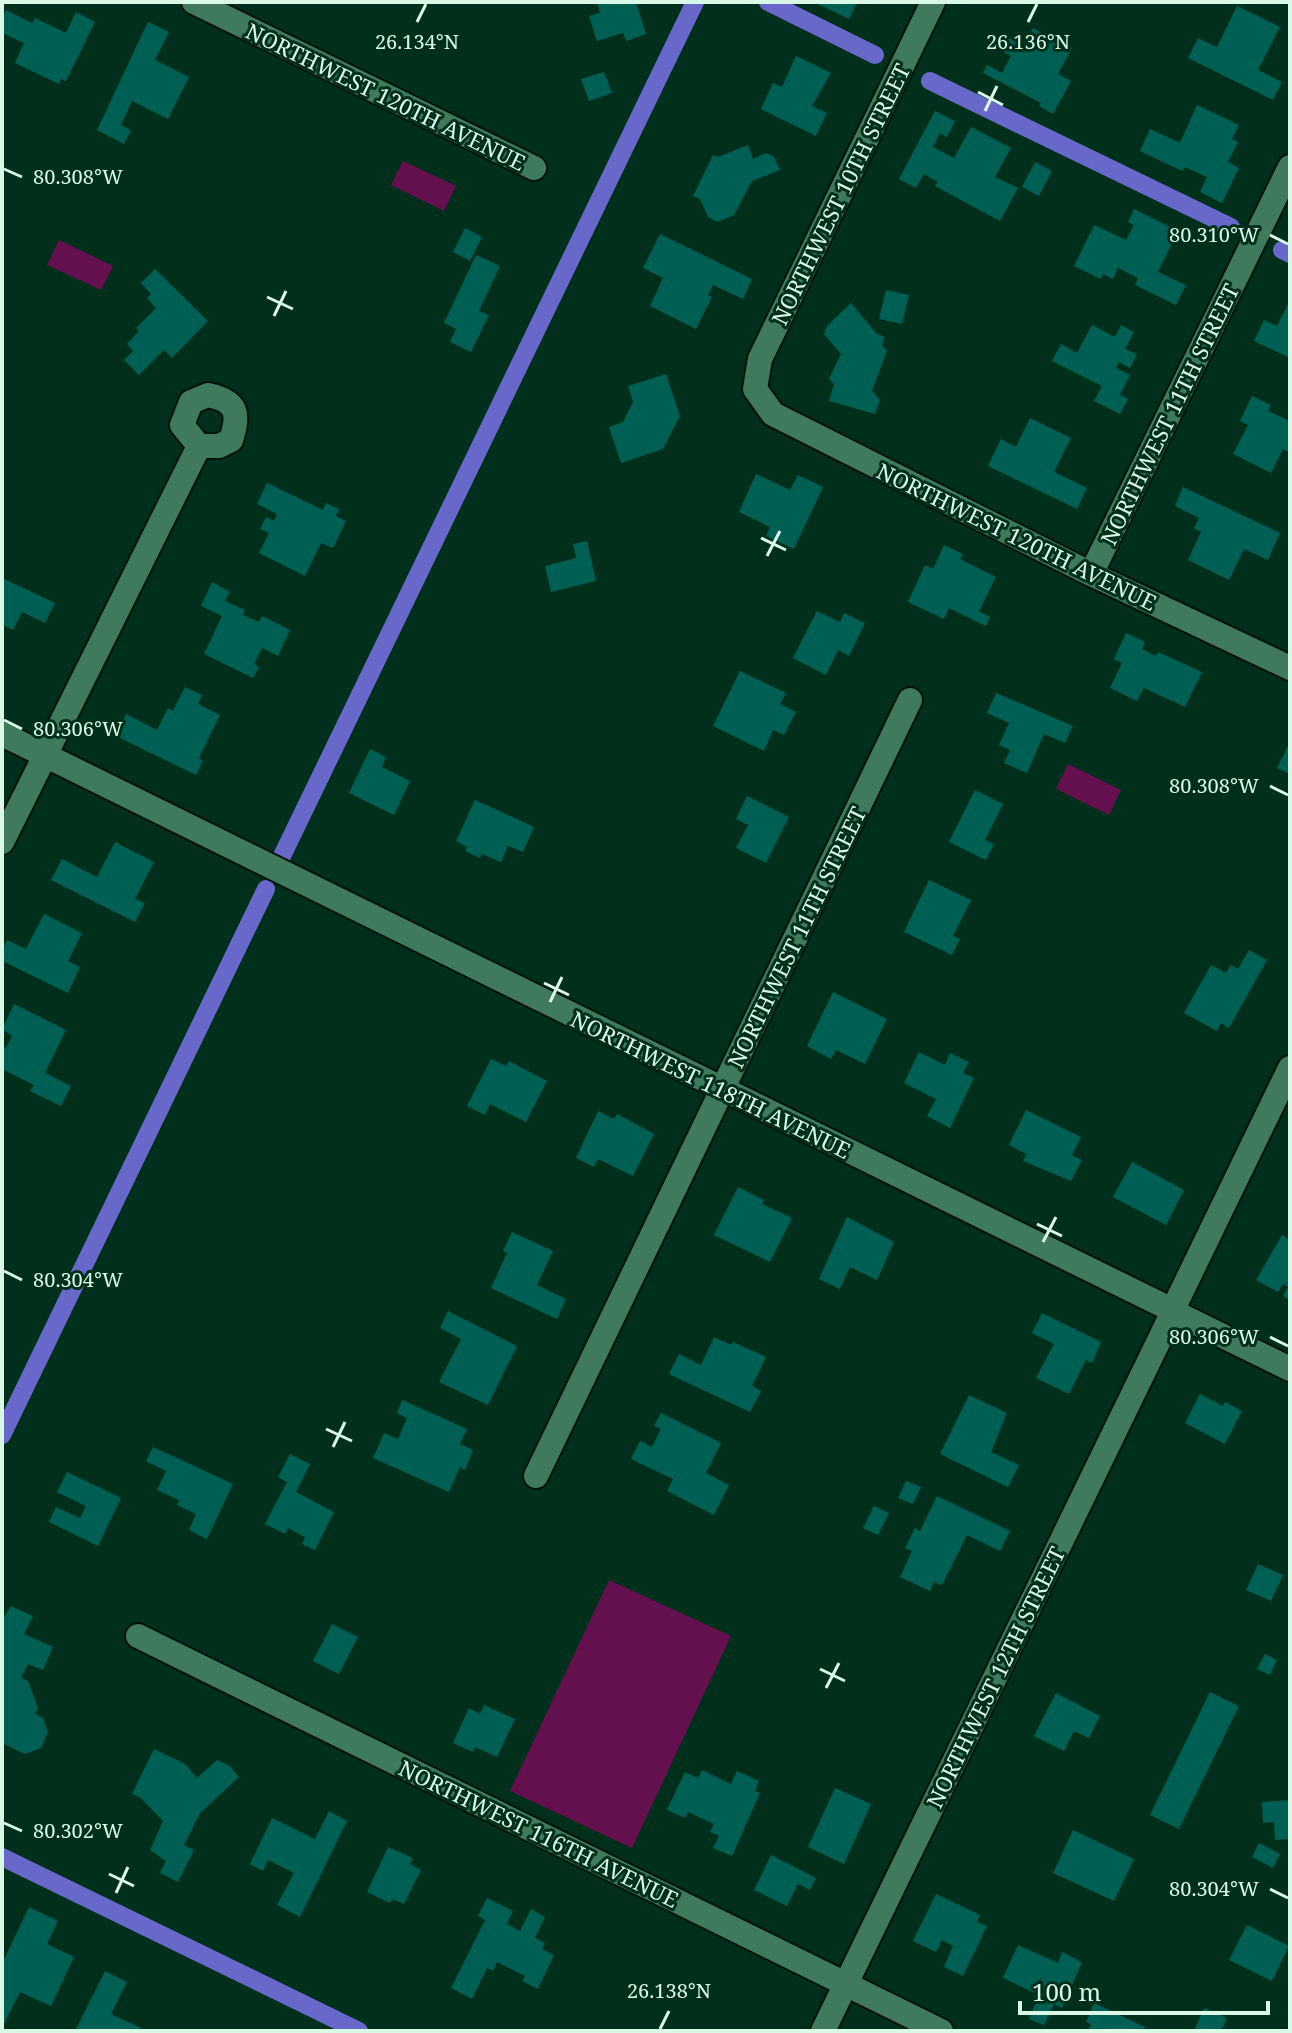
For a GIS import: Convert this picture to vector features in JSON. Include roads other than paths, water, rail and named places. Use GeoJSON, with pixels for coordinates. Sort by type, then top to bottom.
{"type":"FeatureCollection","features":[{"type":"Feature","properties":{"kind":"street","name":"NORTHWEST 120TH AVENUE"},"geometry":{"type":"LineString","coordinates":[[194,2],[534,168]]}},
{"type":"Feature","properties":{"kind":"street","name":"NORTHWEST 10TH STREET"},"geometry":{"type":"LineString","coordinates":[[755,389],[760,359],[933,2]]}},
{"type":"Feature","properties":{"kind":"street","name":"NORTHWEST 11TH STREET"},"geometry":{"type":"LineString","coordinates":[[1091,574],[1290,167]]}},
{"type":"Feature","properties":{"kind":"street","name":"NORTHWEST 120TH AVENUE"},"geometry":{"type":"LineString","coordinates":[[755,389],[773,414],[1091,574],[1290,668]]}},
{"type":"Feature","properties":{"kind":"street"},"geometry":{"type":"LineString","coordinates":[[2,842],[199,446]]}},
{"type":"Feature","properties":{"kind":"street","name":"NORTHWEST 11TH STREET"},"geometry":{"type":"LineString","coordinates":[[536,1476],[910,700]]}},
{"type":"Feature","properties":{"kind":"street","name":"NORTHWEST 118TH AVENUE"},"geometry":{"type":"LineString","coordinates":[[2,734],[1290,1369]]}},
{"type":"Feature","properties":{"kind":"street","name":"NORTHWEST 12TH STREET"},"geometry":{"type":"LineString","coordinates":[[823,2031],[1290,1068]]}},
{"type":"Feature","properties":{"kind":"street","name":"NORTHWEST 116TH AVENUE"},"geometry":{"type":"LineString","coordinates":[[138,1636],[941,2031]]}},
{"type":"Feature","properties":{"kind":"waterway"},"geometry":{"type":"LineString","coordinates":[[282,856],[695,2]]}},
{"type":"Feature","properties":{"kind":"waterway"},"geometry":{"type":"LineString","coordinates":[[768,2],[875,55]]}},
{"type":"Feature","properties":{"kind":"waterway"},"geometry":{"type":"LineString","coordinates":[[930,81],[1231,227]]}},
{"type":"Feature","properties":{"kind":"waterway"},"geometry":{"type":"LineString","coordinates":[[1282,250],[1290,254]]}},
{"type":"Feature","properties":{"kind":"waterway"},"geometry":{"type":"LineString","coordinates":[[2,1435],[266,889]]}},
{"type":"Feature","properties":{"kind":"waterway"},"geometry":{"type":"LineString","coordinates":[[2,1857],[359,2031]]}}]}
